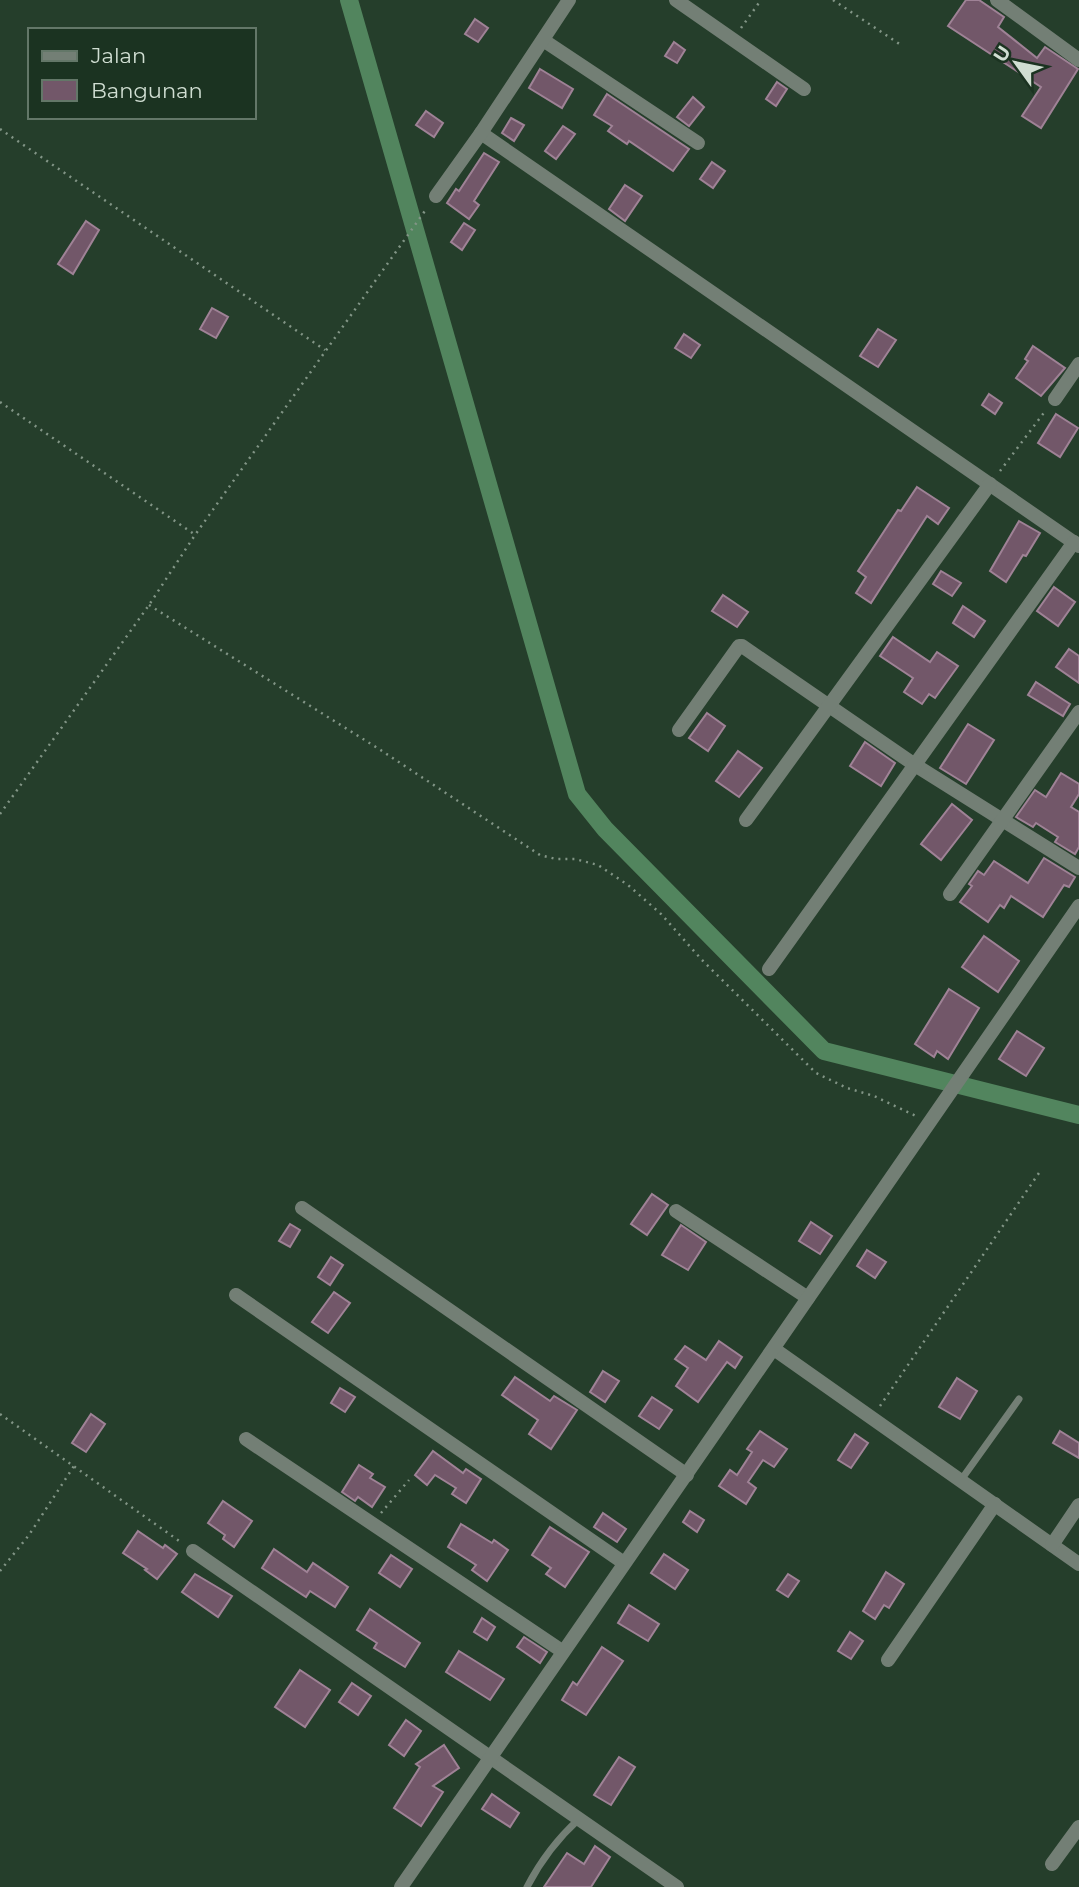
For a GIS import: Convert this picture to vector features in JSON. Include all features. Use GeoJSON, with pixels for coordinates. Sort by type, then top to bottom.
{"type":"FeatureCollection","features":[{"type":"Feature","properties":{"kind":"street"},"geometry":{"type":"LineString","coordinates":[[436,196],[569,0]]}},
{"type":"Feature","properties":{"kind":"street"},"geometry":{"type":"LineString","coordinates":[[676,0],[804,89]]}},
{"type":"Feature","properties":{"kind":"street"},"geometry":{"type":"LineString","coordinates":[[997,0],[1079,60]]}},
{"type":"Feature","properties":{"kind":"street"},"geometry":{"type":"LineString","coordinates":[[543,40],[698,144]]}},
{"type":"Feature","properties":{"kind":"street"},"geometry":{"type":"LineString","coordinates":[[481,133],[1076,544],[769,969]]}},
{"type":"Feature","properties":{"kind":"street"},"geometry":{"type":"LineString","coordinates":[[1055,399],[1079,364]]}},
{"type":"Feature","properties":{"kind":"street"},"geometry":{"type":"LineString","coordinates":[[746,820],[990,484]]}},
{"type":"Feature","properties":{"kind":"street"},"geometry":{"type":"LineString","coordinates":[[679,730],[739,646],[763,659],[829,707],[1002,822],[1079,868]]}},
{"type":"Feature","properties":{"kind":"street"},"geometry":{"type":"LineString","coordinates":[[950,894],[1079,712]]}},
{"type":"Feature","properties":{"kind":"street"},"geometry":{"type":"LineString","coordinates":[[401,1887],[1079,906]]}},
{"type":"Feature","properties":{"kind":"street"},"geometry":{"type":"LineString","coordinates":[[302,1208],[687,1475]]}},
{"type":"Feature","properties":{"kind":"street"},"geometry":{"type":"LineString","coordinates":[[676,1210],[808,1298]]}},
{"type":"Feature","properties":{"kind":"street"},"geometry":{"type":"LineString","coordinates":[[236,1295],[624,1563]]}},
{"type":"Feature","properties":{"kind":"street"},"geometry":{"type":"LineString","coordinates":[[774,1349],[1079,1563]]}},
{"type":"Feature","properties":{"kind":"street"},"geometry":{"type":"LineString","coordinates":[[246,1438],[562,1651]]}},
{"type":"Feature","properties":{"kind":"street"},"geometry":{"type":"LineString","coordinates":[[888,1660],[995,1504]]}},
{"type":"Feature","properties":{"kind":"street"},"geometry":{"type":"LineString","coordinates":[[1052,1545],[1079,1505]]}},
{"type":"Feature","properties":{"kind":"street"},"geometry":{"type":"LineString","coordinates":[[193,1551],[677,1887]]}},
{"type":"Feature","properties":{"kind":"street"},"geometry":{"type":"LineString","coordinates":[[1052,1864],[1079,1827]]}},
{"type":"Feature","properties":{"kind":"lane"},"geometry":{"type":"LineString","coordinates":[[961,1480],[1019,1399]]}},
{"type":"Feature","properties":{"kind":"lane"},"geometry":{"type":"LineString","coordinates":[[527,1887],[558,1839],[579,1819]]}},
{"type":"Feature","properties":{"kind":"path"},"geometry":{"type":"LineString","coordinates":[[733,40],[761,0]]}},
{"type":"Feature","properties":{"kind":"path"},"geometry":{"type":"LineString","coordinates":[[833,0],[901,46]]}},
{"type":"Feature","properties":{"kind":"path"},"geometry":{"type":"LineString","coordinates":[[0,129],[325,350]]}},
{"type":"Feature","properties":{"kind":"path"},"geometry":{"type":"LineString","coordinates":[[0,814],[436,196]]}},
{"type":"Feature","properties":{"kind":"path"},"geometry":{"type":"LineString","coordinates":[[990,484],[1055,399]]}},
{"type":"Feature","properties":{"kind":"path"},"geometry":{"type":"LineString","coordinates":[[0,402],[195,535]]}},
{"type":"Feature","properties":{"kind":"path"},"geometry":{"type":"LineString","coordinates":[[149,605],[379,749],[540,855],[556,859],[575,859],[607,870],[661,914],[702,960],[816,1073],[847,1088],[874,1096],[930,1123]]}},
{"type":"Feature","properties":{"kind":"path"},"geometry":{"type":"LineString","coordinates":[[872,1418],[1041,1170]]}},
{"type":"Feature","properties":{"kind":"path"},"geometry":{"type":"LineString","coordinates":[[0,1414],[193,1551]]}},
{"type":"Feature","properties":{"kind":"path"},"geometry":{"type":"LineString","coordinates":[[0,1571],[29,1535],[74,1465]]}},
{"type":"Feature","properties":{"kind":"path"},"geometry":{"type":"LineString","coordinates":[[372,1523],[409,1480]]}},
{"type":"Feature","properties":{"kind":"building"},"geometry":{"type":"Polygon","coordinates":[[[966,0],[979,0],[1004,17],[998,27],[1037,58],[1045,47],[1078,69],[1041,128],[1022,116],[1041,87],[948,26],[966,0]]]}},
{"type":"Feature","properties":{"kind":"building"},"geometry":{"type":"Polygon","coordinates":[[[475,19],[488,28],[478,42],[465,34],[475,19]]]}},
{"type":"Feature","properties":{"kind":"building"},"geometry":{"type":"Polygon","coordinates":[[[674,42],[685,50],[677,63],[665,56],[674,42]]]}},
{"type":"Feature","properties":{"kind":"building"},"geometry":{"type":"Polygon","coordinates":[[[540,69],[573,89],[562,108],[529,88],[540,69]]]}},
{"type":"Feature","properties":{"kind":"building"},"geometry":{"type":"Polygon","coordinates":[[[777,82],[787,89],[776,106],[766,99],[777,82]]]}},
{"type":"Feature","properties":{"kind":"building"},"geometry":{"type":"Polygon","coordinates":[[[607,94],[689,149],[673,171],[629,141],[627,144],[608,131],[612,126],[594,115],[607,94]]]}},
{"type":"Feature","properties":{"kind":"building"},"geometry":{"type":"Polygon","coordinates":[[[693,97],[704,107],[689,126],[677,117],[693,97]]]}},
{"type":"Feature","properties":{"kind":"building"},"geometry":{"type":"Polygon","coordinates":[[[426,111],[443,123],[434,137],[416,125],[426,111]]]}},
{"type":"Feature","properties":{"kind":"building"},"geometry":{"type":"Polygon","coordinates":[[[511,118],[524,125],[514,141],[502,133],[511,118]]]}},
{"type":"Feature","properties":{"kind":"building"},"geometry":{"type":"Polygon","coordinates":[[[563,126],[575,134],[556,159],[545,151],[563,126]]]}},
{"type":"Feature","properties":{"kind":"building"},"geometry":{"type":"Polygon","coordinates":[[[484,153],[499,162],[474,201],[479,205],[469,219],[447,203],[456,189],[459,191],[484,153]]]}},
{"type":"Feature","properties":{"kind":"building"},"geometry":{"type":"Polygon","coordinates":[[[712,162],[725,171],[713,188],[700,179],[712,162]]]}},
{"type":"Feature","properties":{"kind":"building"},"geometry":{"type":"Polygon","coordinates":[[[625,185],[642,196],[625,221],[609,209],[625,185]]]}},
{"type":"Feature","properties":{"kind":"building"},"geometry":{"type":"Polygon","coordinates":[[[86,221],[99,230],[73,274],[58,264],[86,221]]]}},
{"type":"Feature","properties":{"kind":"building"},"geometry":{"type":"Polygon","coordinates":[[[464,223],[475,230],[462,250],[451,242],[464,223]]]}},
{"type":"Feature","properties":{"kind":"building"},"geometry":{"type":"Polygon","coordinates":[[[212,308],[228,317],[216,338],[200,329],[212,308]]]}},
{"type":"Feature","properties":{"kind":"building"},"geometry":{"type":"Polygon","coordinates":[[[878,329],[896,340],[878,367],[860,356],[878,329]]]}},
{"type":"Feature","properties":{"kind":"building"},"geometry":{"type":"Polygon","coordinates":[[[684,334],[700,345],[691,358],[675,348],[684,334]]]}},
{"type":"Feature","properties":{"kind":"building"},"geometry":{"type":"Polygon","coordinates":[[[1033,346],[1065,368],[1041,396],[1016,378],[1028,361],[1025,359],[1033,346]]]}},
{"type":"Feature","properties":{"kind":"building"},"geometry":{"type":"Polygon","coordinates":[[[989,394],[1002,403],[995,414],[982,405],[989,394]]]}},
{"type":"Feature","properties":{"kind":"building"},"geometry":{"type":"Polygon","coordinates":[[[1056,414],[1078,428],[1060,457],[1038,443],[1056,414]]]}},
{"type":"Feature","properties":{"kind":"building"},"geometry":{"type":"Polygon","coordinates":[[[917,487],[949,508],[938,524],[927,516],[871,603],[856,593],[866,577],[858,571],[898,510],[901,511],[917,487]]]}},
{"type":"Feature","properties":{"kind":"building"},"geometry":{"type":"Polygon","coordinates":[[[1019,521],[1040,533],[1006,582],[990,571],[1019,521]]]}},
{"type":"Feature","properties":{"kind":"building"},"geometry":{"type":"Polygon","coordinates":[[[941,571],[961,583],[952,596],[933,584],[941,571]]]}},
{"type":"Feature","properties":{"kind":"building"},"geometry":{"type":"Polygon","coordinates":[[[1054,587],[1075,602],[1058,626],[1037,611],[1054,587]]]}},
{"type":"Feature","properties":{"kind":"building"},"geometry":{"type":"Polygon","coordinates":[[[723,595],[748,612],[737,627],[712,611],[723,595]]]}},
{"type":"Feature","properties":{"kind":"building"},"geometry":{"type":"Polygon","coordinates":[[[963,606],[985,621],[974,637],[953,623],[963,606]]]}},
{"type":"Feature","properties":{"kind":"building"},"geometry":{"type":"Polygon","coordinates":[[[893,637],[930,662],[937,652],[958,666],[935,698],[929,694],[922,704],[904,692],[913,678],[880,656],[893,637]]]}},
{"type":"Feature","properties":{"kind":"building"},"geometry":{"type":"Polygon","coordinates":[[[1069,649],[1079,656],[1079,683],[1056,667],[1069,649]]]}},
{"type":"Feature","properties":{"kind":"building"},"geometry":{"type":"Polygon","coordinates":[[[1036,682],[1070,704],[1063,716],[1028,695],[1036,682]]]}},
{"type":"Feature","properties":{"kind":"building"},"geometry":{"type":"Polygon","coordinates":[[[707,713],[725,726],[708,751],[689,738],[707,713]]]}},
{"type":"Feature","properties":{"kind":"building"},"geometry":{"type":"Polygon","coordinates":[[[968,724],[994,740],[966,784],[940,768],[968,724]]]}},
{"type":"Feature","properties":{"kind":"building"},"geometry":{"type":"Polygon","coordinates":[[[865,742],[895,763],[881,786],[850,766],[865,742]]]}},
{"type":"Feature","properties":{"kind":"building"},"geometry":{"type":"Polygon","coordinates":[[[738,751],[762,768],[739,797],[716,781],[738,751]]]}},
{"type":"Feature","properties":{"kind":"building"},"geometry":{"type":"Polygon","coordinates":[[[1061,773],[1079,784],[1079,794],[1071,807],[1079,812],[1079,847],[1075,854],[1055,842],[1058,837],[1036,823],[1033,827],[1016,817],[1035,790],[1046,797],[1061,773]]]}},
{"type":"Feature","properties":{"kind":"building"},"geometry":{"type":"Polygon","coordinates":[[[952,804],[972,820],[941,860],[921,844],[952,804]]]}},
{"type":"Feature","properties":{"kind":"building"},"geometry":{"type":"Polygon","coordinates":[[[1044,858],[1075,877],[1069,887],[1064,885],[1043,917],[1011,896],[1004,908],[1000,905],[988,922],[960,902],[972,886],[969,884],[978,871],[984,875],[994,861],[1028,883],[1044,858]]]}},
{"type":"Feature","properties":{"kind":"building"},"geometry":{"type":"Polygon","coordinates":[[[984,936],[1019,961],[998,992],[962,967],[984,936]]]}},
{"type":"Feature","properties":{"kind":"building"},"geometry":{"type":"Polygon","coordinates":[[[949,989],[979,1008],[948,1059],[937,1051],[934,1057],[915,1044],[949,989]]]}},
{"type":"Feature","properties":{"kind":"building"},"geometry":{"type":"Polygon","coordinates":[[[1017,1031],[1044,1048],[1026,1076],[999,1059],[1017,1031]]]}},
{"type":"Feature","properties":{"kind":"building"},"geometry":{"type":"Polygon","coordinates":[[[652,1194],[668,1205],[647,1235],[631,1224],[652,1194]]]}},
{"type":"Feature","properties":{"kind":"building"},"geometry":{"type":"Polygon","coordinates":[[[811,1222],[832,1236],[820,1254],[799,1241],[811,1222]]]}},
{"type":"Feature","properties":{"kind":"building"},"geometry":{"type":"Polygon","coordinates":[[[290,1224],[300,1230],[290,1247],[279,1241],[290,1224]]]}},
{"type":"Feature","properties":{"kind":"building"},"geometry":{"type":"Polygon","coordinates":[[[681,1225],[706,1242],[688,1270],[662,1255],[681,1225]]]}},
{"type":"Feature","properties":{"kind":"building"},"geometry":{"type":"Polygon","coordinates":[[[867,1250],[886,1262],[875,1278],[857,1266],[867,1250]]]}},
{"type":"Feature","properties":{"kind":"building"},"geometry":{"type":"Polygon","coordinates":[[[331,1257],[343,1265],[330,1285],[318,1277],[331,1257]]]}},
{"type":"Feature","properties":{"kind":"building"},"geometry":{"type":"Polygon","coordinates":[[[334,1292],[350,1303],[328,1333],[312,1322],[334,1292]]]}},
{"type":"Feature","properties":{"kind":"building"},"geometry":{"type":"Polygon","coordinates":[[[719,1341],[742,1357],[735,1368],[727,1362],[698,1402],[676,1386],[688,1368],[675,1359],[685,1346],[706,1360],[719,1341]]]}},
{"type":"Feature","properties":{"kind":"building"},"geometry":{"type":"Polygon","coordinates":[[[603,1371],[619,1381],[605,1402],[590,1392],[603,1371]]]}},
{"type":"Feature","properties":{"kind":"building"},"geometry":{"type":"Polygon","coordinates":[[[515,1377],[550,1401],[554,1396],[577,1410],[551,1449],[529,1434],[538,1420],[502,1395],[515,1377]]]}},
{"type":"Feature","properties":{"kind":"building"},"geometry":{"type":"Polygon","coordinates":[[[957,1378],[977,1391],[960,1419],[939,1407],[957,1378]]]}},
{"type":"Feature","properties":{"kind":"building"},"geometry":{"type":"Polygon","coordinates":[[[340,1388],[355,1397],[345,1412],[331,1403],[340,1388]]]}},
{"type":"Feature","properties":{"kind":"building"},"geometry":{"type":"Polygon","coordinates":[[[652,1397],[672,1410],[659,1429],[639,1416],[652,1397]]]}},
{"type":"Feature","properties":{"kind":"building"},"geometry":{"type":"Polygon","coordinates":[[[91,1414],[105,1424],[86,1452],[72,1443],[91,1414]]]}},
{"type":"Feature","properties":{"kind":"building"},"geometry":{"type":"Polygon","coordinates":[[[760,1431],[787,1449],[774,1467],[763,1460],[748,1482],[756,1488],[746,1504],[719,1486],[730,1470],[737,1475],[752,1452],[747,1449],[760,1431]]]}},
{"type":"Feature","properties":{"kind":"building"},"geometry":{"type":"Polygon","coordinates":[[[1060,1431],[1079,1443],[1079,1458],[1053,1443],[1060,1431]]]}},
{"type":"Feature","properties":{"kind":"building"},"geometry":{"type":"Polygon","coordinates":[[[855,1434],[868,1443],[851,1468],[838,1460],[855,1434]]]}},
{"type":"Feature","properties":{"kind":"building"},"geometry":{"type":"Polygon","coordinates":[[[433,1451],[463,1473],[466,1469],[481,1479],[466,1503],[452,1494],[456,1488],[435,1475],[427,1485],[415,1475],[433,1451]]]}},
{"type":"Feature","properties":{"kind":"building"},"geometry":{"type":"Polygon","coordinates":[[[359,1465],[373,1474],[370,1478],[385,1487],[372,1507],[358,1497],[355,1501],[342,1492],[359,1465]]]}},
{"type":"Feature","properties":{"kind":"building"},"geometry":{"type":"Polygon","coordinates":[[[223,1501],[252,1521],[234,1547],[223,1539],[225,1535],[208,1523],[223,1501]]]}},
{"type":"Feature","properties":{"kind":"building"},"geometry":{"type":"Polygon","coordinates":[[[690,1511],[704,1520],[697,1532],[683,1522],[690,1511]]]}},
{"type":"Feature","properties":{"kind":"building"},"geometry":{"type":"Polygon","coordinates":[[[603,1513],[626,1529],[617,1542],[594,1527],[603,1513]]]}},
{"type":"Feature","properties":{"kind":"building"},"geometry":{"type":"Polygon","coordinates":[[[461,1524],[508,1550],[487,1581],[472,1570],[476,1565],[448,1547],[461,1524]]]}},
{"type":"Feature","properties":{"kind":"building"},"geometry":{"type":"Polygon","coordinates":[[[550,1527],[589,1552],[565,1587],[546,1574],[551,1568],[532,1555],[550,1527]]]}},
{"type":"Feature","properties":{"kind":"building"},"geometry":{"type":"Polygon","coordinates":[[[138,1531],[177,1554],[157,1579],[123,1553],[138,1531]]]}},
{"type":"Feature","properties":{"kind":"building"},"geometry":{"type":"Polygon","coordinates":[[[274,1549],[307,1572],[313,1563],[348,1587],[335,1607],[310,1591],[306,1597],[262,1568],[274,1549]]]}},
{"type":"Feature","properties":{"kind":"building"},"geometry":{"type":"Polygon","coordinates":[[[664,1554],[688,1570],[675,1589],[651,1573],[664,1554]]]}},
{"type":"Feature","properties":{"kind":"building"},"geometry":{"type":"Polygon","coordinates":[[[391,1555],[412,1569],[400,1587],[379,1573],[391,1555]]]}},
{"type":"Feature","properties":{"kind":"building"},"geometry":{"type":"Polygon","coordinates":[[[886,1572],[904,1584],[889,1608],[884,1605],[875,1619],[863,1611],[886,1572]]]}},
{"type":"Feature","properties":{"kind":"building"},"geometry":{"type":"Polygon","coordinates":[[[195,1574],[232,1596],[218,1617],[182,1592],[195,1574]]]}},
{"type":"Feature","properties":{"kind":"building"},"geometry":{"type":"Polygon","coordinates":[[[788,1574],[799,1581],[788,1597],[777,1590],[788,1574]]]}},
{"type":"Feature","properties":{"kind":"building"},"geometry":{"type":"Polygon","coordinates":[[[629,1605],[659,1624],[648,1641],[618,1623],[629,1605]]]}},
{"type":"Feature","properties":{"kind":"building"},"geometry":{"type":"Polygon","coordinates":[[[370,1609],[420,1643],[405,1667],[374,1648],[377,1643],[357,1630],[370,1609]]]}},
{"type":"Feature","properties":{"kind":"building"},"geometry":{"type":"Polygon","coordinates":[[[482,1618],[495,1627],[487,1640],[474,1632],[482,1618]]]}},
{"type":"Feature","properties":{"kind":"building"},"geometry":{"type":"Polygon","coordinates":[[[850,1632],[863,1641],[851,1659],[838,1651],[850,1632]]]}},
{"type":"Feature","properties":{"kind":"building"},"geometry":{"type":"Polygon","coordinates":[[[524,1637],[547,1652],[540,1663],[517,1647],[524,1637]]]}},
{"type":"Feature","properties":{"kind":"building"},"geometry":{"type":"Polygon","coordinates":[[[602,1647],[623,1661],[586,1715],[562,1700],[573,1682],[577,1685],[602,1647]]]}},
{"type":"Feature","properties":{"kind":"building"},"geometry":{"type":"Polygon","coordinates":[[[459,1651],[504,1679],[490,1700],[446,1672],[459,1651]]]}},
{"type":"Feature","properties":{"kind":"building"},"geometry":{"type":"Polygon","coordinates":[[[300,1670],[330,1690],[305,1727],[275,1707],[300,1670]]]}},
{"type":"Feature","properties":{"kind":"building"},"geometry":{"type":"Polygon","coordinates":[[[352,1683],[371,1696],[358,1715],[339,1702],[352,1683]]]}},
{"type":"Feature","properties":{"kind":"building"},"geometry":{"type":"Polygon","coordinates":[[[406,1720],[421,1731],[404,1756],[389,1745],[406,1720]]]}},
{"type":"Feature","properties":{"kind":"building"},"geometry":{"type":"Polygon","coordinates":[[[444,1745],[459,1768],[433,1786],[443,1792],[421,1826],[394,1808],[420,1767],[416,1764],[444,1745]]]}},
{"type":"Feature","properties":{"kind":"building"},"geometry":{"type":"Polygon","coordinates":[[[619,1757],[635,1767],[611,1805],[594,1795],[619,1757]]]}},
{"type":"Feature","properties":{"kind":"building"},"geometry":{"type":"Polygon","coordinates":[[[492,1794],[519,1813],[510,1827],[482,1809],[492,1794]]]}},
{"type":"Feature","properties":{"kind":"building"},"geometry":{"type":"Polygon","coordinates":[[[595,1846],[610,1857],[591,1887],[544,1887],[567,1853],[584,1864],[595,1846]]]}},
{"type":"Feature","properties":{"kind":"waterway"},"geometry":{"type":"LineString","coordinates":[[349,0],[577,794],[605,829],[824,1051],[1079,1115]]}}]}
